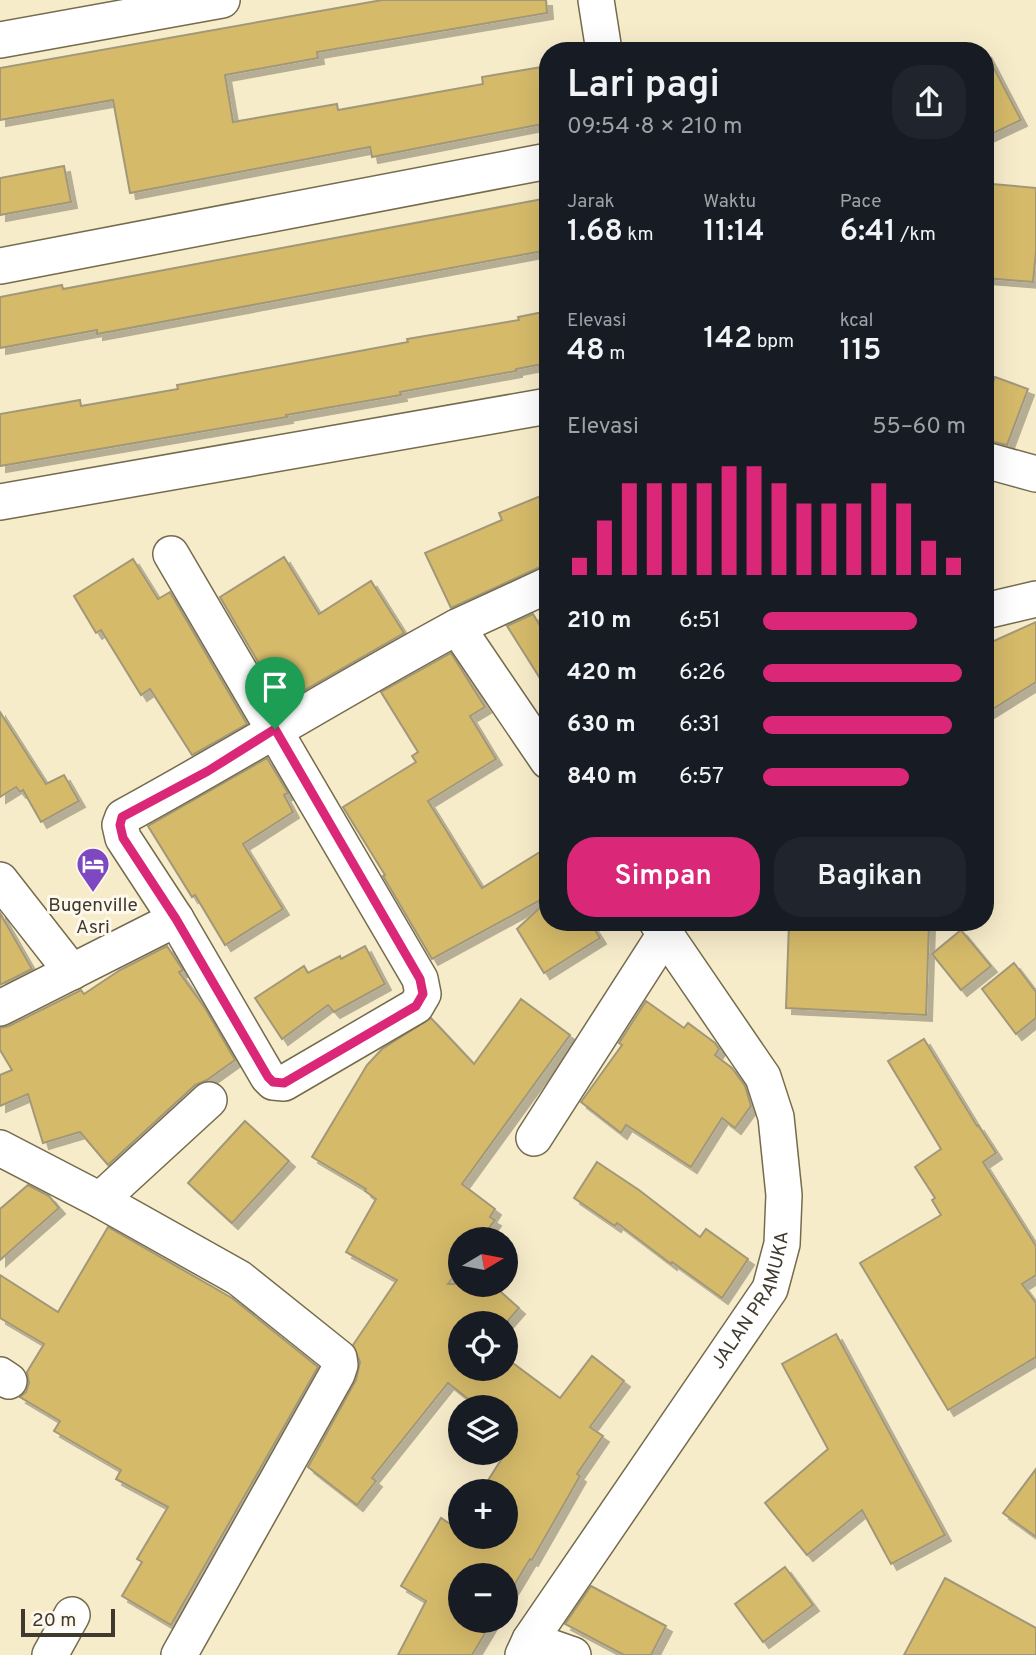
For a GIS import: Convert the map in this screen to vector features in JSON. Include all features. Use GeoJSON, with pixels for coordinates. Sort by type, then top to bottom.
{"type":"FeatureCollection","features":[{"type":"Feature","properties":{"kind":"street"},"geometry":{"type":"LineString","coordinates":[[0,40],[222,0]]}},
{"type":"Feature","properties":{"kind":"street"},"geometry":{"type":"LineString","coordinates":[[596,0],[603,42]]}},
{"type":"Feature","properties":{"kind":"street"},"geometry":{"type":"LineString","coordinates":[[0,266],[539,163]]}},
{"type":"Feature","properties":{"kind":"street"},"geometry":{"type":"LineString","coordinates":[[0,502],[539,408]]}},
{"type":"Feature","properties":{"kind":"street"},"geometry":{"type":"LineString","coordinates":[[994,462],[1036,474]]}},
{"type":"Feature","properties":{"kind":"street"},"geometry":{"type":"LineString","coordinates":[[171,554],[275,729],[420,979],[423,994],[416,1006],[284,1083],[273,1082],[176,919],[123,838],[120,825],[122,817],[208,771],[275,729],[457,627],[539,589]]}},
{"type":"Feature","properties":{"kind":"street"},"geometry":{"type":"LineString","coordinates":[[994,609],[1036,598]]}},
{"type":"Feature","properties":{"kind":"street"},"geometry":{"type":"LineString","coordinates":[[457,627],[539,748]]}},
{"type":"Feature","properties":{"kind":"street"},"geometry":{"type":"LineString","coordinates":[[0,880],[72,972]]}},
{"type":"Feature","properties":{"kind":"street"},"geometry":{"type":"LineString","coordinates":[[0,1008],[176,919]]}},
{"type":"Feature","properties":{"kind":"street"},"geometry":{"type":"LineString","coordinates":[[534,1138],[659,931]]}},
{"type":"Feature","properties":{"kind":"street","name":"JALAN PRAMUKA"},"geometry":{"type":"LineString","coordinates":[[527,1647],[770,1289],[782,1244],[784,1195],[776,1117],[763,1077],[663,931]]}},
{"type":"Feature","properties":{"kind":"street"},"geometry":{"type":"LineString","coordinates":[[100,1200],[209,1100]]}},
{"type":"Feature","properties":{"kind":"street"},"geometry":{"type":"LineString","coordinates":[[0,1148],[100,1200],[239,1278],[339,1358],[337,1374],[179,1655]]}},
{"type":"Feature","properties":{"kind":"street"},"geometry":{"type":"LineString","coordinates":[[50,1655],[72,1615]]}},
{"type":"Feature","properties":{"kind":"street"},"geometry":{"type":"LineString","coordinates":[[527,1647],[573,1655]]}},
{"type":"Feature","properties":{"kind":"building"},"geometry":{"type":"Polygon","coordinates":[[[382,0],[546,0],[547,13],[317,52],[318,58],[225,75],[233,122],[337,104],[338,110],[483,84],[482,77],[539,68],[539,125],[372,157],[370,147],[130,193],[113,100],[0,120],[0,68],[382,0]]]}},
{"type":"Feature","properties":{"kind":"building"},"geometry":{"type":"Polygon","coordinates":[[[994,68],[1021,120],[994,133],[994,68]]]}},
{"type":"Feature","properties":{"kind":"building"},"geometry":{"type":"Polygon","coordinates":[[[64,166],[71,202],[0,215],[0,178],[64,166]]]}},
{"type":"Feature","properties":{"kind":"building"},"geometry":{"type":"Polygon","coordinates":[[[994,184],[1036,188],[1033,282],[994,279],[994,184]]]}},
{"type":"Feature","properties":{"kind":"building"},"geometry":{"type":"Polygon","coordinates":[[[539,200],[539,252],[97,334],[97,330],[0,348],[0,297],[62,285],[63,289],[539,200]]]}},
{"type":"Feature","properties":{"kind":"building"},"geometry":{"type":"Polygon","coordinates":[[[539,313],[539,365],[400,392],[401,395],[286,415],[287,417],[0,466],[0,414],[80,400],[81,406],[178,389],[177,385],[408,342],[407,339],[519,320],[518,317],[539,313]]]}},
{"type":"Feature","properties":{"kind":"building"},"geometry":{"type":"Polygon","coordinates":[[[995,377],[1028,389],[1007,445],[994,442],[995,377]]]}},
{"type":"Feature","properties":{"kind":"building"},"geometry":{"type":"Polygon","coordinates":[[[539,497],[539,567],[451,608],[425,553],[502,520],[499,513],[539,497]]]}},
{"type":"Feature","properties":{"kind":"building"},"geometry":{"type":"Polygon","coordinates":[[[284,557],[319,614],[371,581],[404,633],[282,703],[220,597],[284,557]]]}},
{"type":"Feature","properties":{"kind":"building"},"geometry":{"type":"Polygon","coordinates":[[[133,559],[158,599],[170,592],[247,724],[192,755],[150,689],[141,695],[101,630],[96,633],[74,596],[133,559]]]}},
{"type":"Feature","properties":{"kind":"building"},"geometry":{"type":"Polygon","coordinates":[[[533,614],[539,624],[539,677],[507,626],[533,614]]]}},
{"type":"Feature","properties":{"kind":"building"},"geometry":{"type":"Polygon","coordinates":[[[1036,622],[1036,682],[994,708],[994,641],[1036,622]]]}},
{"type":"Feature","properties":{"kind":"building"},"geometry":{"type":"Polygon","coordinates":[[[451,653],[485,707],[470,716],[496,759],[428,801],[482,888],[539,853],[539,901],[432,959],[343,807],[416,762],[412,756],[418,752],[381,692],[451,653]]]}},
{"type":"Feature","properties":{"kind":"building"},"geometry":{"type":"Polygon","coordinates":[[[0,712],[46,784],[64,775],[79,801],[41,822],[23,790],[20,792],[16,787],[0,797],[0,712]]]}},
{"type":"Feature","properties":{"kind":"building"},"geometry":{"type":"Polygon","coordinates":[[[267,758],[288,793],[284,795],[293,812],[243,844],[283,909],[225,945],[148,826],[267,758]]]}},
{"type":"Feature","properties":{"kind":"building"},"geometry":{"type":"Polygon","coordinates":[[[539,908],[539,931],[596,931],[600,938],[544,973],[517,929],[539,908]]]}},
{"type":"Feature","properties":{"kind":"building"},"geometry":{"type":"Polygon","coordinates":[[[0,913],[32,969],[0,985],[0,913]]]}},
{"type":"Feature","properties":{"kind":"building"},"geometry":{"type":"Polygon","coordinates":[[[789,931],[929,931],[926,1015],[786,1008],[789,931]]]}},
{"type":"Feature","properties":{"kind":"building"},"geometry":{"type":"Polygon","coordinates":[[[962,931],[991,966],[961,990],[932,954],[962,931]]]}},
{"type":"Feature","properties":{"kind":"building"},"geometry":{"type":"Polygon","coordinates":[[[167,946],[183,970],[179,972],[205,1008],[235,1060],[207,1080],[195,1085],[108,1165],[80,1132],[43,1143],[28,1094],[0,1106],[0,1075],[12,1070],[0,1050],[0,1028],[81,990],[84,994],[120,970],[167,946]]]}},
{"type":"Feature","properties":{"kind":"building"},"geometry":{"type":"Polygon","coordinates":[[[365,946],[385,984],[334,1012],[328,1005],[282,1039],[255,998],[304,966],[308,973],[365,946]]]}},
{"type":"Feature","properties":{"kind":"building"},"geometry":{"type":"Polygon","coordinates":[[[1014,963],[1036,992],[1036,1018],[1016,1034],[982,989],[1014,963]]]}},
{"type":"Feature","properties":{"kind":"building"},"geometry":{"type":"Polygon","coordinates":[[[521,999],[570,1035],[462,1184],[495,1209],[490,1217],[495,1220],[490,1227],[448,1227],[448,1297],[507,1297],[519,1308],[516,1311],[448,1311],[448,1381],[518,1381],[518,1367],[560,1398],[592,1356],[624,1381],[590,1427],[603,1436],[577,1474],[580,1476],[532,1560],[530,1559],[518,1579],[518,1563],[448,1563],[448,1633],[485,1633],[472,1655],[398,1655],[426,1601],[401,1586],[441,1518],[448,1523],[448,1549],[518,1549],[518,1479],[489,1479],[498,1465],[518,1465],[518,1395],[463,1395],[448,1383],[372,1478],[376,1481],[357,1505],[308,1467],[356,1380],[360,1362],[353,1345],[397,1280],[346,1252],[376,1199],[365,1191],[366,1189],[312,1157],[367,1065],[382,1049],[431,1018],[474,1064],[521,999]]]}},
{"type":"Feature","properties":{"kind":"building"},"geometry":{"type":"Polygon","coordinates":[[[646,1001],[684,1028],[688,1023],[715,1043],[719,1049],[715,1055],[732,1068],[745,1086],[751,1106],[735,1128],[722,1118],[691,1167],[626,1125],[621,1133],[581,1102],[622,1045],[619,1043],[646,1001]]]}},
{"type":"Feature","properties":{"kind":"building"},"geometry":{"type":"Polygon","coordinates":[[[924,1039],[996,1153],[983,1162],[1036,1246],[1036,1275],[1022,1284],[1036,1303],[1036,1357],[948,1410],[860,1263],[941,1215],[932,1200],[935,1198],[915,1167],[941,1149],[888,1061],[924,1039]]]}},
{"type":"Feature","properties":{"kind":"building"},"geometry":{"type":"Polygon","coordinates":[[[245,1121],[289,1161],[232,1223],[188,1183],[245,1121]]]}},
{"type":"Feature","properties":{"kind":"building"},"geometry":{"type":"Polygon","coordinates":[[[597,1162],[700,1237],[706,1229],[748,1259],[722,1298],[617,1223],[615,1226],[574,1198],[597,1162]]]}},
{"type":"Feature","properties":{"kind":"building"},"geometry":{"type":"Polygon","coordinates":[[[28,1185],[49,1196],[59,1208],[0,1260],[0,1209],[28,1185]]]}},
{"type":"Feature","properties":{"kind":"building"},"geometry":{"type":"Polygon","coordinates":[[[108,1227],[232,1298],[318,1367],[171,1625],[122,1596],[142,1562],[137,1559],[168,1507],[116,1479],[121,1470],[54,1431],[60,1421],[20,1397],[26,1392],[29,1383],[27,1372],[44,1344],[0,1318],[0,1275],[58,1312],[108,1227]]]}},
{"type":"Feature","properties":{"kind":"building"},"geometry":{"type":"Polygon","coordinates":[[[836,1334],[945,1535],[891,1564],[862,1510],[807,1555],[765,1503],[828,1449],[782,1364],[836,1334]]]}},
{"type":"Feature","properties":{"kind":"building"},"geometry":{"type":"Polygon","coordinates":[[[1036,1469],[1036,1537],[1003,1513],[1036,1469]]]}},
{"type":"Feature","properties":{"kind":"building"},"geometry":{"type":"Polygon","coordinates":[[[785,1567],[813,1605],[763,1642],[735,1604],[785,1567]]]}},
{"type":"Feature","properties":{"kind":"building"},"geometry":{"type":"Polygon","coordinates":[[[945,1578],[1036,1628],[1036,1655],[904,1655],[945,1578]]]}},
{"type":"Feature","properties":{"kind":"building"},"geometry":{"type":"Polygon","coordinates":[[[591,1586],[666,1626],[651,1655],[624,1655],[565,1624],[591,1586]]]}},
{"type":"Feature","properties":{"kind":"place","name":"Bugenville Asri"},"geometry":{"type":"Point","coordinates":[93,894]}},
{"type":"Feature","properties":{"kind":"route"},"geometry":{"type":"LineString","coordinates":[[275,729],[420,979],[423,994],[416,1006],[284,1083],[273,1082],[268,1077],[176,919],[123,838],[120,825],[122,817],[208,771],[275,729]]}}]}
